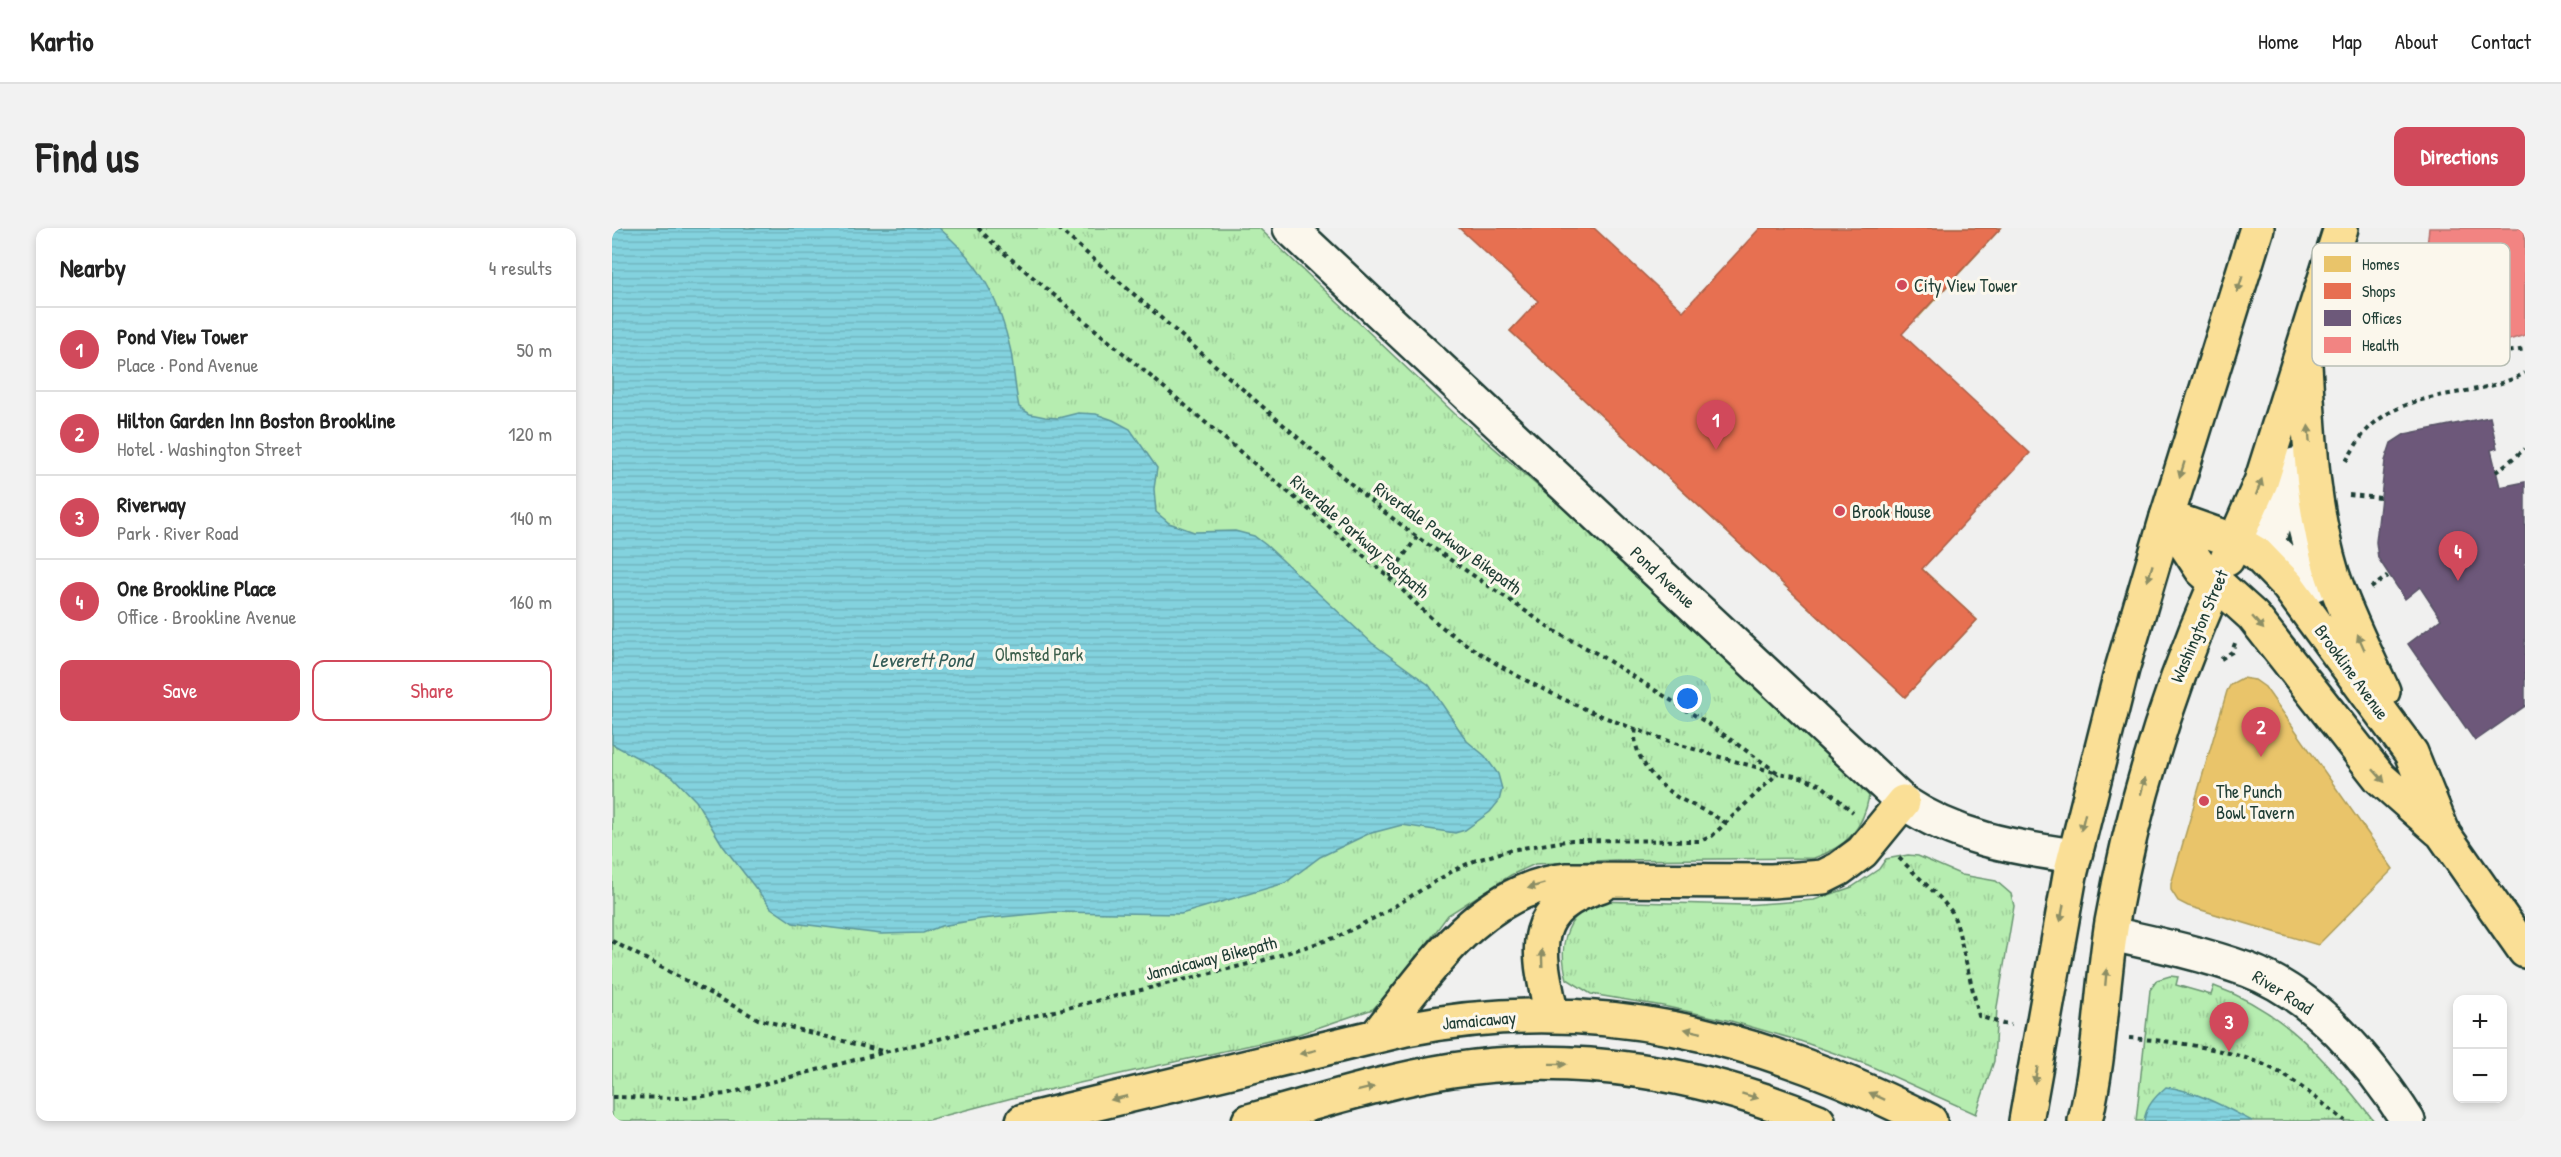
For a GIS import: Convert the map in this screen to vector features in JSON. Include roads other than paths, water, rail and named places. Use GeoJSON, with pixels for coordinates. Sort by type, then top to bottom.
{"type":"FeatureCollection","features":[{"type":"Feature","properties":{"kind":"main road","name":"Pond Avenue"},"geometry":{"type":"LineString","coordinates":[[1290,228],[1903,802],[1943,826],[1964,834],[2074,856]]}},
{"type":"Feature","properties":{"kind":"main road"},"geometry":{"type":"LineString","coordinates":[[2026,1121],[2074,856],[2122,669],[2257,228]]}},
{"type":"Feature","properties":{"kind":"main road","name":"Washington Street"},"geometry":{"type":"LineString","coordinates":[[2336,243],[2341,228]]}},
{"type":"Feature","properties":{"kind":"main road","name":"Washington Street"},"geometry":{"type":"LineString","coordinates":[[2085,1121],[2094,1082],[2111,934],[2125,855],[2151,757],[2178,674],[2261,482],[2312,323]]}},
{"type":"Feature","properties":{"kind":"main road"},"geometry":{"type":"LineString","coordinates":[[2304,349],[2313,480],[2323,538],[2332,573],[2411,753]]}},
{"type":"Feature","properties":{"kind":"main road"},"geometry":{"type":"LineString","coordinates":[[2168,517],[2202,570],[2264,630],[2380,778],[2444,835]]}},
{"type":"Feature","properties":{"kind":"main road","name":"Brookline Avenue"},"geometry":{"type":"LineString","coordinates":[[2168,517],[2235,541],[2257,554],[2288,586],[2411,753],[2444,835],[2525,951]]}},
{"type":"Feature","properties":{"kind":"main road"},"geometry":{"type":"LineString","coordinates":[[1377,1035],[1454,942],[1497,904],[1517,893],[1552,882],[1568,880],[1772,881],[1822,877],[1839,869],[1862,852],[1903,802]]}},
{"type":"Feature","properties":{"kind":"main road"},"geometry":{"type":"LineString","coordinates":[[1552,1016],[1542,967],[1541,946],[1545,926],[1553,911],[1566,899],[1615,881]]}},
{"type":"Feature","properties":{"kind":"main road","name":"River Road"},"geometry":{"type":"LineString","coordinates":[[2111,934],[2164,945],[2249,970],[2282,988],[2324,1018],[2366,1062],[2408,1121]]}},
{"type":"Feature","properties":{"kind":"main road","name":"Jamaicaway"},"geometry":{"type":"LineString","coordinates":[[1023,1121],[1377,1035],[1463,1020],[1552,1016],[1630,1021],[1685,1029],[1739,1043],[1827,1074],[1929,1121]]}},
{"type":"Feature","properties":{"kind":"main road"},"geometry":{"type":"LineString","coordinates":[[1249,1121],[1332,1109],[1454,1070],[1510,1064],[1575,1064],[1650,1072],[1705,1083],[1761,1099],[1818,1121]]}},
{"type":"Feature","properties":{"kind":"water","name":"Leverett Pond"},"geometry":{"type":"Polygon","coordinates":[[[612,228],[939,228],[954,241],[977,269],[994,299],[1011,352],[1019,407],[1030,414],[1045,417],[1058,418],[1078,413],[1096,414],[1130,429],[1157,468],[1154,489],[1156,512],[1169,523],[1194,532],[1235,531],[1254,536],[1266,545],[1372,643],[1429,685],[1467,741],[1485,756],[1498,774],[1502,789],[1499,801],[1490,812],[1465,830],[1455,833],[1402,825],[1368,834],[1320,857],[1285,883],[1181,914],[1054,912],[981,919],[941,926],[923,933],[881,934],[793,923],[771,908],[723,846],[696,801],[673,777],[612,744],[612,228]]]}},
{"type":"Feature","properties":{"kind":"water"},"geometry":{"type":"Polygon","coordinates":[[[2166,1087],[2200,1096],[2252,1121],[2144,1121],[2152,1102],[2166,1087]]]}},
{"type":"Feature","properties":{"kind":"place","name":"City View Tower"},"geometry":{"type":"Point","coordinates":[1902,285]}},
{"type":"Feature","properties":{"kind":"place","name":"Pond View Tower"},"geometry":{"type":"Point","coordinates":[1716,450]}},
{"type":"Feature","properties":{"kind":"place","name":"Brook House"},"geometry":{"type":"Point","coordinates":[1840,511]}},
{"type":"Feature","properties":{"kind":"place","name":"One Brookline Place"},"geometry":{"type":"Point","coordinates":[2458,581]}},
{"type":"Feature","properties":{"kind":"place","name":"Hilton Garden Inn Boston Brookline"},"geometry":{"type":"Point","coordinates":[2261,757]}},
{"type":"Feature","properties":{"kind":"place","name":"The Punch Bowl Tavern"},"geometry":{"type":"Point","coordinates":[2204,801]}},
{"type":"Feature","properties":{"kind":"place","name":"Riverway"},"geometry":{"type":"Point","coordinates":[2229,1052]}},
{"type":"Feature","properties":{"kind":"park label","name":"Olmsted Park"},"geometry":{"type":"Point","coordinates":[1039,654]}}]}
